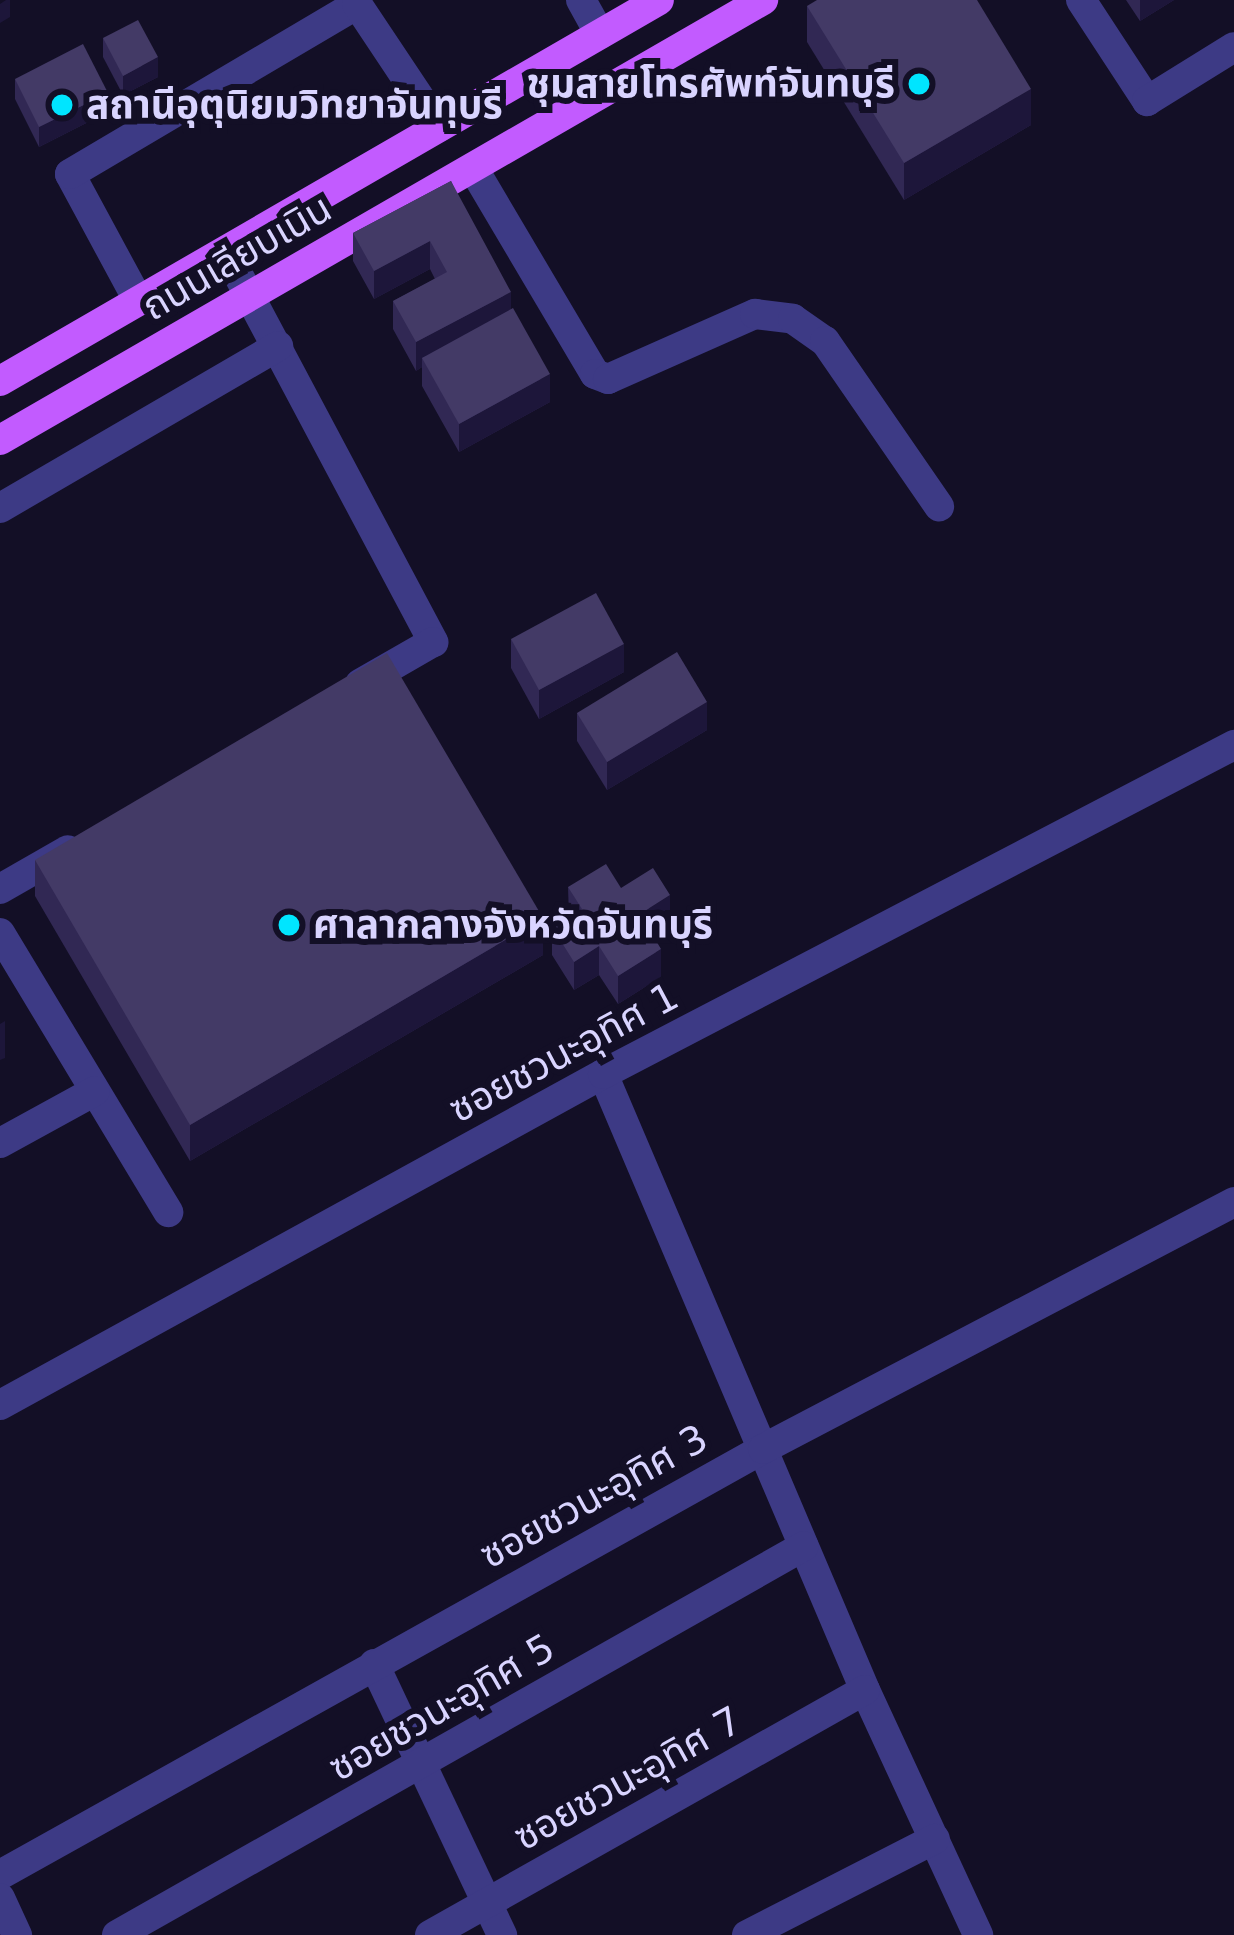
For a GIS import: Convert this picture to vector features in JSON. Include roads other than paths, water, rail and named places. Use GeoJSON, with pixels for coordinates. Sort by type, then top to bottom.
{"type":"FeatureCollection","features":[{"type":"Feature","properties":{"kind":"main road","name":"ถนนเลียบเนิน"},"geometry":{"type":"LineString","coordinates":[[0,381],[659,0]]}},
{"type":"Feature","properties":{"kind":"main road","name":"ถนนเลียบเนิน"},"geometry":{"type":"LineString","coordinates":[[0,440],[763,0]]}},
{"type":"Feature","properties":{"kind":"street"},"geometry":{"type":"LineString","coordinates":[[581,0],[600,34]]}},
{"type":"Feature","properties":{"kind":"street"},"geometry":{"type":"LineString","coordinates":[[1081,0],[1148,100],[1234,47]]}},
{"type":"Feature","properties":{"kind":"street"},"geometry":{"type":"LineString","coordinates":[[138,300],[70,174],[357,4],[440,127]]}},
{"type":"Feature","properties":{"kind":"street"},"geometry":{"type":"LineString","coordinates":[[473,168],[595,374],[608,380],[754,314],[793,319],[825,341],[939,506]]}},
{"type":"Feature","properties":{"kind":"street"},"geometry":{"type":"LineString","coordinates":[[226,252],[433,642],[330,701]]}},
{"type":"Feature","properties":{"kind":"street"},"geometry":{"type":"LineString","coordinates":[[0,508],[278,346]]}},
{"type":"Feature","properties":{"kind":"street","name":"ซอยชวนะอุทิศ 1"},"geometry":{"type":"LineString","coordinates":[[0,1405],[603,1074],[1234,746]]}},
{"type":"Feature","properties":{"kind":"street"},"geometry":{"type":"LineString","coordinates":[[0,889],[103,830]]}},
{"type":"Feature","properties":{"kind":"street"},"geometry":{"type":"LineString","coordinates":[[0,934],[169,1212]]}},
{"type":"Feature","properties":{"kind":"street"},"geometry":{"type":"LineString","coordinates":[[603,1074],[865,1690],[978,1935]]}},
{"type":"Feature","properties":{"kind":"street"},"geometry":{"type":"LineString","coordinates":[[0,1143],[95,1091]]}},
{"type":"Feature","properties":{"kind":"street","name":"ซอยชวนะอุทิศ 3"},"geometry":{"type":"LineString","coordinates":[[0,1875],[763,1449],[1234,1202]]}},
{"type":"Feature","properties":{"kind":"street","name":"ซอยชวนะอุทิศ 5"},"geometry":{"type":"LineString","coordinates":[[117,1935],[804,1546]]}},
{"type":"Feature","properties":{"kind":"street"},"geometry":{"type":"LineString","coordinates":[[374,1664],[502,1935]]}},
{"type":"Feature","properties":{"kind":"street","name":"ซอยชวนะอุทิศ 7"},"geometry":{"type":"LineString","coordinates":[[430,1935],[865,1690]]}},
{"type":"Feature","properties":{"kind":"street"},"geometry":{"type":"LineString","coordinates":[[747,1935],[935,1839]]}},
{"type":"Feature","properties":{"kind":"street"},"geometry":{"type":"LineString","coordinates":[[0,1898],[17,1935]]}},
{"type":"Feature","properties":{"kind":"place","name":"ชุมสายโทรศัพท์จันทบุรี"},"geometry":{"type":"Point","coordinates":[919,84]}},
{"type":"Feature","properties":{"kind":"place","name":"สถานีอุตุนิยมวิทยาจันทุบรี"},"geometry":{"type":"Point","coordinates":[62,105]}},
{"type":"Feature","properties":{"kind":"place","name":"ศาลากลางจังหวัดจันทบุรี"},"geometry":{"type":"Point","coordinates":[289,925]}}]}
